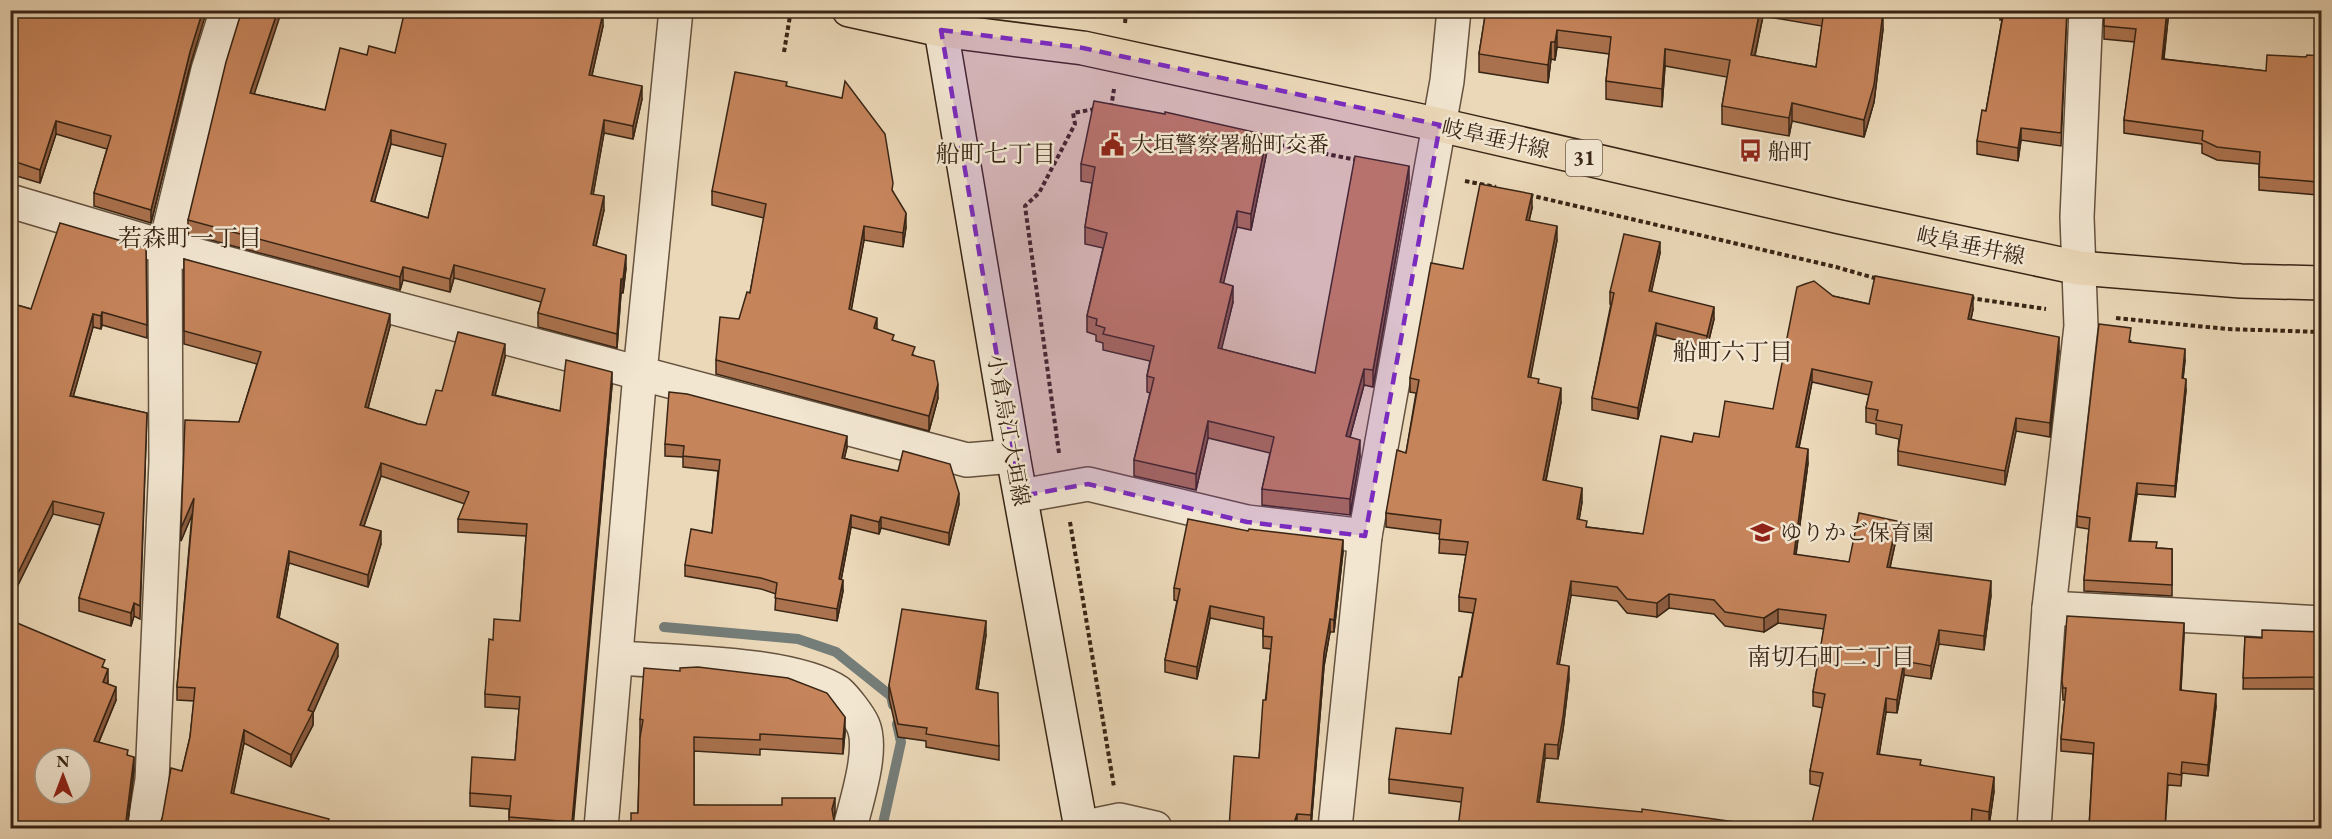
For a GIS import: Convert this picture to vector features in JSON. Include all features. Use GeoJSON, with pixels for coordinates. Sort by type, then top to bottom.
{"type":"FeatureCollection","features":[{"type":"Feature","properties":{"kind":"main road","name":"岐阜垂井線"},"geometry":{"type":"LineString","coordinates":[[849,10],[941,20],[1083,48],[1440,125],[1840,217],[2079,268],[2241,281],[2322,283]]}},
{"type":"Feature","properties":{"kind":"street"},"geometry":{"type":"LineString","coordinates":[[144,828],[152,780],[166,462],[165,247],[208,69],[227,10]]}},
{"type":"Feature","properties":{"kind":"street"},"geometry":{"type":"LineString","coordinates":[[601,828],[640,373],[676,10]]}},
{"type":"Feature","properties":{"kind":"street"},"geometry":{"type":"LineString","coordinates":[[1335,828],[1365,536],[1440,125],[1452,51],[1454,10]]}},
{"type":"Feature","properties":{"kind":"street"},"geometry":{"type":"LineString","coordinates":[[2034,828],[2049,608],[2080,314],[2076,217],[2086,10]]}},
{"type":"Feature","properties":{"kind":"street","name":"小倉烏江大垣線"},"geometry":{"type":"LineString","coordinates":[[941,20],[1013,456],[1081,828]]}},
{"type":"Feature","properties":{"kind":"street"},"geometry":{"type":"LineString","coordinates":[[10,201],[165,247],[967,460],[1013,456]]}},
{"type":"Feature","properties":{"kind":"street"},"geometry":{"type":"LineString","coordinates":[[1022,496],[1088,484],[1247,522],[1365,536]]}},
{"type":"Feature","properties":{"kind":"street"},"geometry":{"type":"LineString","coordinates":[[2049,608],[2322,623]]}},
{"type":"Feature","properties":{"kind":"street"},"geometry":{"type":"LineString","coordinates":[[617,658],[741,667],[797,676],[838,693],[863,726],[866,763],[850,828]]}},
{"type":"Feature","properties":{"kind":"street"},"geometry":{"type":"LineString","coordinates":[[1081,828],[1120,820],[1155,828]]}},
{"type":"Feature","properties":{"kind":"path"},"geometry":{"type":"LineString","coordinates":[[784,52],[791,10]]}},
{"type":"Feature","properties":{"kind":"path"},"geometry":{"type":"LineString","coordinates":[[1100,110],[1090,108],[1073,113],[1075,124],[1039,193],[1025,206],[1064,488],[1120,820]]}},
{"type":"Feature","properties":{"kind":"path"},"geometry":{"type":"LineString","coordinates":[[1263,142],[1369,162]]}},
{"type":"Feature","properties":{"kind":"path"},"geometry":{"type":"LineString","coordinates":[[1431,174],[1504,189]]}},
{"type":"Feature","properties":{"kind":"path"},"geometry":{"type":"LineString","coordinates":[[1527,195],[1836,267],[1883,281]]}},
{"type":"Feature","properties":{"kind":"path"},"geometry":{"type":"LineString","coordinates":[[1968,298],[2080,314],[2227,329],[2322,332]]}},
{"type":"Feature","properties":{"kind":"highlighted area"},"geometry":{"type":"Polygon","coordinates":[[[941,30],[1083,48],[1440,125],[1365,536],[1247,522],[1088,484],[1021,496],[941,30]]]}},
{"type":"Feature","properties":{"kind":"building"},"geometry":{"type":"Polygon","coordinates":[[[10,10],[203,10],[190,52],[151,210],[94,193],[111,136],[56,121],[40,170],[10,160],[10,10]]]}},
{"type":"Feature","properties":{"kind":"building"},"geometry":{"type":"Polygon","coordinates":[[[242,10],[278,10],[250,93],[325,110],[340,48],[367,55],[369,46],[395,53],[405,10],[591,10],[603,13],[589,75],[642,86],[633,126],[604,120],[591,194],[604,196],[593,245],[626,255],[623,279],[621,279],[617,334],[538,313],[545,289],[454,265],[450,279],[403,267],[400,277],[188,220],[226,62],[242,10]],[[391,130],[371,201],[428,218],[446,144],[391,130]]]}},
{"type":"Feature","properties":{"kind":"building"},"geometry":{"type":"Polygon","coordinates":[[[1486,10],[1760,10],[1751,55],[1816,67],[1824,10],[1883,12],[1874,85],[1864,120],[1792,103],[1789,118],[1722,106],[1730,60],[1665,49],[1662,89],[1606,81],[1611,37],[1557,30],[1555,42],[1551,42],[1548,65],[1479,54],[1486,10]]]}},
{"type":"Feature","properties":{"kind":"building"},"geometry":{"type":"Polygon","coordinates":[[[2004,10],[2067,10],[2061,133],[2021,128],[2018,148],[1977,141],[1982,110],[1986,111],[2004,10]]]}},
{"type":"Feature","properties":{"kind":"building"},"geometry":{"type":"Polygon","coordinates":[[[2104,10],[2167,10],[2162,59],[2266,71],[2267,55],[2322,56],[2322,203],[2318,203],[2318,182],[2259,177],[2260,152],[2217,147],[2202,140],[2203,131],[2124,120],[2136,29],[2104,26],[2104,10]]]}},
{"type":"Feature","properties":{"kind":"building"},"geometry":{"type":"Polygon","coordinates":[[[735,72],[787,82],[786,86],[842,98],[845,81],[885,134],[893,183],[892,190],[906,213],[903,233],[864,226],[849,309],[877,318],[874,328],[894,335],[892,340],[915,347],[912,355],[934,361],[938,384],[929,416],[716,360],[720,317],[739,319],[747,292],[750,293],[766,204],[712,191],[735,72]]]}},
{"type":"Feature","properties":{"kind":"building"},"geometry":{"type":"Polygon","coordinates":[[[1094,101],[1165,114],[1165,112],[1267,135],[1251,214],[1237,211],[1220,282],[1233,286],[1218,348],[1315,373],[1355,156],[1409,166],[1373,370],[1364,369],[1346,436],[1360,440],[1350,499],[1262,489],[1274,437],[1208,421],[1196,474],[1134,460],[1154,378],[1147,376],[1154,346],[1103,334],[1105,328],[1096,325],[1097,319],[1087,316],[1107,233],[1085,227],[1095,167],[1081,164],[1094,101]]]}},
{"type":"Feature","properties":{"kind":"building"},"geometry":{"type":"Polygon","coordinates":[[[1480,184],[1532,194],[1526,220],[1557,226],[1528,377],[1539,379],[1538,383],[1561,388],[1543,480],[1582,488],[1577,519],[1587,521],[1586,527],[1643,534],[1661,436],[1692,442],[1694,433],[1719,437],[1725,401],[1773,409],[1797,287],[1814,281],[1833,296],[1869,304],[1875,276],[1973,295],[1968,319],[2059,337],[2050,423],[2016,418],[2005,471],[1898,451],[1902,425],[1876,420],[1878,410],[1866,408],[1872,382],[1812,369],[1796,447],[1808,449],[1794,554],[1849,562],[1859,513],[1897,521],[1887,567],[1991,581],[1984,636],[1939,630],[1931,666],[1904,661],[1897,700],[1886,698],[1877,754],[1921,760],[1920,765],[1994,777],[1989,812],[1972,809],[1971,828],[1811,828],[1823,773],[1810,771],[1825,694],[1813,692],[1826,615],[1778,609],[1764,618],[1725,612],[1714,600],[1669,594],[1657,603],[1627,599],[1617,587],[1571,581],[1557,664],[1569,666],[1563,717],[1558,745],[1545,744],[1537,802],[1642,812],[1642,809],[1779,828],[1458,828],[1463,788],[1389,779],[1396,728],[1451,734],[1459,677],[1462,677],[1476,599],[1459,597],[1468,542],[1439,539],[1441,520],[1386,513],[1397,450],[1406,453],[1419,380],[1410,378],[1431,263],[1463,269],[1480,184]]]}},
{"type":"Feature","properties":{"kind":"building"},"geometry":{"type":"Polygon","coordinates":[[[60,223],[146,248],[147,325],[102,312],[101,316],[93,314],[70,396],[147,413],[140,606],[134,603],[131,613],[79,598],[104,513],[53,501],[15,579],[10,577],[10,303],[31,309],[60,223]]]}},
{"type":"Feature","properties":{"kind":"building"},"geometry":{"type":"Polygon","coordinates":[[[1624,234],[1660,242],[1649,291],[1714,307],[1707,336],[1656,323],[1638,408],[1592,398],[1614,293],[1610,292],[1624,234]]]}},
{"type":"Feature","properties":{"kind":"building"},"geometry":{"type":"Polygon","coordinates":[[[184,259],[390,314],[365,407],[418,424],[426,425],[436,390],[442,391],[458,332],[505,344],[492,395],[560,411],[566,360],[612,372],[572,822],[509,817],[511,796],[470,793],[472,757],[515,760],[520,697],[485,694],[489,639],[493,640],[494,619],[520,621],[527,524],[458,519],[469,492],[381,463],[360,525],[381,531],[368,575],[289,551],[277,617],[338,644],[308,710],[313,712],[291,755],[244,730],[231,793],[329,819],[326,828],[157,828],[162,819],[171,768],[182,771],[190,737],[195,688],[177,687],[194,498],[181,528],[185,420],[239,422],[261,352],[184,331],[184,259]]]}},
{"type":"Feature","properties":{"kind":"building"},"geometry":{"type":"Polygon","coordinates":[[[2099,324],[2131,328],[2129,342],[2185,349],[2182,378],[2186,379],[2175,486],[2137,483],[2129,541],[2157,542],[2156,548],[2172,549],[2172,585],[2084,580],[2090,518],[2077,516],[2099,324]]]}},
{"type":"Feature","properties":{"kind":"building"},"geometry":{"type":"Polygon","coordinates":[[[669,392],[687,394],[847,436],[842,458],[898,471],[903,451],[950,464],[959,493],[949,533],[881,517],[879,522],[851,515],[839,579],[843,580],[837,609],[775,598],[777,583],[761,578],[685,565],[691,529],[712,533],[720,460],[683,456],[684,446],[665,444],[669,392]]]}},
{"type":"Feature","properties":{"kind":"building"},"geometry":{"type":"Polygon","coordinates":[[[1188,519],[1248,531],[1249,529],[1343,540],[1334,620],[1330,619],[1324,653],[1311,815],[1297,814],[1294,828],[1229,828],[1234,756],[1259,758],[1263,700],[1266,700],[1272,637],[1263,636],[1264,617],[1210,606],[1197,667],[1165,660],[1180,589],[1174,588],[1188,519]]]}},
{"type":"Feature","properties":{"kind":"building"},"geometry":{"type":"Polygon","coordinates":[[[902,609],[986,621],[976,689],[998,693],[999,746],[926,734],[927,728],[898,724],[889,685],[902,609]]]}},
{"type":"Feature","properties":{"kind":"building"},"geometry":{"type":"Polygon","coordinates":[[[2067,616],[2184,623],[2180,690],[2216,694],[2208,765],[2182,762],[2181,775],[2168,773],[2165,828],[2089,828],[2094,743],[2061,739],[2066,688],[2063,688],[2062,681],[2067,616]]]}},
{"type":"Feature","properties":{"kind":"building"},"geometry":{"type":"Polygon","coordinates":[[[10,620],[105,660],[102,667],[108,669],[103,682],[116,687],[94,741],[128,750],[127,755],[134,757],[126,821],[131,828],[10,828],[10,685],[16,671],[10,669],[10,620]]]}},
{"type":"Feature","properties":{"kind":"building"},"geometry":{"type":"Polygon","coordinates":[[[2262,630],[2322,632],[2322,677],[2243,678],[2245,637],[2262,638],[2262,630]]]}},
{"type":"Feature","properties":{"kind":"building"},"geometry":{"type":"Polygon","coordinates":[[[698,667],[788,678],[827,693],[845,717],[843,739],[760,734],[760,740],[694,737],[694,805],[782,805],[782,798],[835,798],[832,809],[834,821],[832,828],[631,828],[631,813],[638,813],[640,738],[643,720],[640,719],[644,668],[680,671],[680,668],[698,667]]]}},
{"type":"Feature","properties":{"kind":"waterway"},"geometry":{"type":"LineString","coordinates":[[664,627],[798,639],[836,652],[891,696],[893,705]]}},
{"type":"Feature","properties":{"kind":"waterway"},"geometry":{"type":"LineString","coordinates":[[882,828],[901,742],[897,724]]}},
{"type":"Feature","properties":{"kind":"place","name":"大垣警察署船町交番"},"geometry":{"type":"Point","coordinates":[1113,144]}},
{"type":"Feature","properties":{"kind":"place","name":"船町"},"geometry":{"type":"Point","coordinates":[1750,151]}},
{"type":"Feature","properties":{"kind":"place","name":"ゆりかご保育園"},"geometry":{"type":"Point","coordinates":[1762,532]}},
{"type":"Feature","properties":{"kind":"district","name":"船町七丁目"},"geometry":{"type":"Point","coordinates":[996,154]}},
{"type":"Feature","properties":{"kind":"district","name":"若森町一丁目"},"geometry":{"type":"Point","coordinates":[190,238]}},
{"type":"Feature","properties":{"kind":"district","name":"船町六丁目"},"geometry":{"type":"Point","coordinates":[1733,352]}},
{"type":"Feature","properties":{"kind":"district","name":"南切石町二丁目"},"geometry":{"type":"Point","coordinates":[1831,657]}}]}
